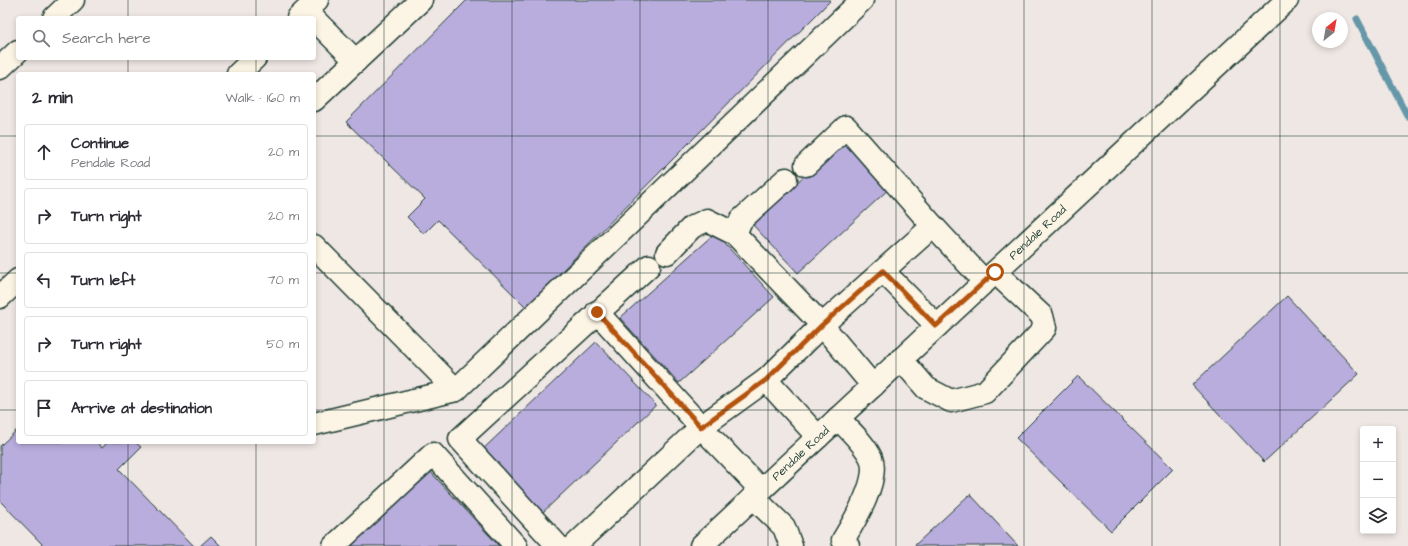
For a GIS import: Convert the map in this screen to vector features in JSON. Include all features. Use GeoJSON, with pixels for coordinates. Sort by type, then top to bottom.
{"type":"FeatureCollection","features":[{"type":"Feature","properties":{"kind":"street"},"geometry":{"type":"LineString","coordinates":[[56,16],[73,0]]}},
{"type":"Feature","properties":{"kind":"street"},"geometry":{"type":"LineString","coordinates":[[316,98],[421,0]]}},
{"type":"Feature","properties":{"kind":"street"},"geometry":{"type":"LineString","coordinates":[[316,424],[456,390],[862,0]]}},
{"type":"Feature","properties":{"kind":"street","name":"Pendale Road"},"geometry":{"type":"LineString","coordinates":[[701,546],[1287,0]]}},
{"type":"Feature","properties":{"kind":"street"},"geometry":{"type":"LineString","coordinates":[[316,20],[356,61]]}},
{"type":"Feature","properties":{"kind":"street"},"geometry":{"type":"LineString","coordinates":[[0,68],[16,53]]}},
{"type":"Feature","properties":{"kind":"street"},"geometry":{"type":"LineString","coordinates":[[240,72],[253,60]]}},
{"type":"Feature","properties":{"kind":"street"},"geometry":{"type":"LineString","coordinates":[[806,165],[846,127],[933,226],[990,277],[1042,316],[1045,328],[985,392],[951,401],[926,388],[901,359]]}},
{"type":"Feature","properties":{"kind":"street"},"geometry":{"type":"LineString","coordinates":[[735,234],[741,220],[786,179]]}},
{"type":"Feature","properties":{"kind":"street"},"geometry":{"type":"LineString","coordinates":[[667,253],[692,227],[707,220],[735,234],[822,325],[873,386]]}},
{"type":"Feature","properties":{"kind":"street"},"geometry":{"type":"LineString","coordinates":[[574,546],[701,427],[766,380],[822,325],[933,226]]}},
{"type":"Feature","properties":{"kind":"street"},"geometry":{"type":"LineString","coordinates":[[316,248],[456,390]]}},
{"type":"Feature","properties":{"kind":"street"},"geometry":{"type":"LineString","coordinates":[[558,546],[460,439],[648,266]]}},
{"type":"Feature","properties":{"kind":"street"},"geometry":{"type":"LineString","coordinates":[[883,271],[936,326]]}},
{"type":"Feature","properties":{"kind":"street"},"geometry":{"type":"LineString","coordinates":[[0,297],[16,282]]}},
{"type":"Feature","properties":{"kind":"street"},"geometry":{"type":"LineString","coordinates":[[597,312],[701,427],[757,494],[784,527],[791,546]]}},
{"type":"Feature","properties":{"kind":"street"},"geometry":{"type":"LineString","coordinates":[[766,380],[818,437]]}},
{"type":"Feature","properties":{"kind":"street"},"geometry":{"type":"LineString","coordinates":[[838,418],[864,446],[872,460],[872,473],[868,493],[861,511],[843,540],[848,546]]}},
{"type":"Feature","properties":{"kind":"street"},"geometry":{"type":"LineString","coordinates":[[334,546],[433,454],[516,546]]}},
{"type":"Feature","properties":{"kind":"building"},"geometry":{"type":"Polygon","coordinates":[[[467,0],[831,0],[526,307],[438,220],[424,234],[407,217],[425,199],[346,122],[467,0]]]}},
{"type":"Feature","properties":{"kind":"building"},"geometry":{"type":"Polygon","coordinates":[[[846,137],[892,186],[798,273],[752,224],[846,137]]]}},
{"type":"Feature","properties":{"kind":"building"},"geometry":{"type":"Polygon","coordinates":[[[715,233],[774,297],[679,383],[620,318],[715,233]]]}},
{"type":"Feature","properties":{"kind":"building"},"geometry":{"type":"Polygon","coordinates":[[[1287,296],[1359,374],[1264,462],[1192,385],[1287,296]]]}},
{"type":"Feature","properties":{"kind":"building"},"geometry":{"type":"Polygon","coordinates":[[[596,342],[656,405],[540,515],[480,452],[596,342]]]}},
{"type":"Feature","properties":{"kind":"building"},"geometry":{"type":"Polygon","coordinates":[[[1078,376],[1173,469],[1111,531],[1016,438],[1078,376]]]}},
{"type":"Feature","properties":{"kind":"building"},"geometry":{"type":"Polygon","coordinates":[[[16,431],[16,444],[99,444],[102,448],[106,444],[137,444],[141,447],[119,469],[194,546],[44,546],[0,501],[0,446],[16,431]]]}},
{"type":"Feature","properties":{"kind":"building"},"geometry":{"type":"Polygon","coordinates":[[[427,468],[499,546],[343,546],[427,468]]]}},
{"type":"Feature","properties":{"kind":"building"},"geometry":{"type":"Polygon","coordinates":[[[970,494],[1018,546],[914,546],[970,494]]]}},
{"type":"Feature","properties":{"kind":"building"},"geometry":{"type":"Polygon","coordinates":[[[211,536],[221,546],[200,546],[211,536]]]}},
{"type":"Feature","properties":{"kind":"waterway"},"geometry":{"type":"LineString","coordinates":[[1357,19],[1408,117]]}},
{"type":"Feature","properties":{"kind":"route"},"geometry":{"type":"LineString","coordinates":[[597,312],[701,427],[766,380],[822,325],[883,271],[936,326],[995,272]]}}]}
